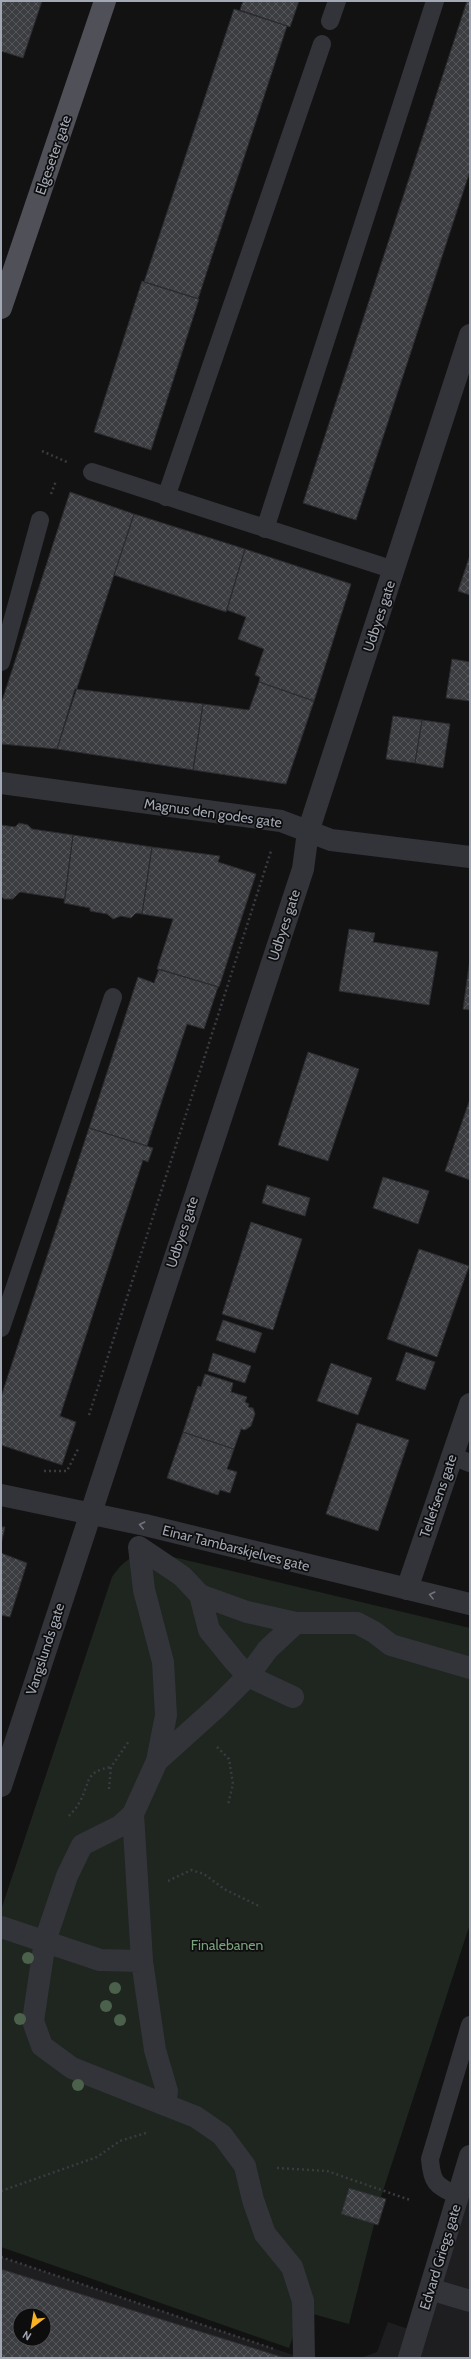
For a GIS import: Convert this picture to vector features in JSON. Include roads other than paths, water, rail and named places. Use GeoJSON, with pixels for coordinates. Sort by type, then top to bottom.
{"type":"FeatureCollection","features":[{"type":"Feature","properties":{"kind":"main road","name":"Elgeseter gate"},"geometry":{"type":"LineString","coordinates":[[1,308],[105,1]]}},
{"type":"Feature","properties":{"kind":"street","name":"Udbyes gate"},"geometry":{"type":"LineString","coordinates":[[90,1513],[303,868],[308,832],[470,335]]}},
{"type":"Feature","properties":{"kind":"street","name":"Magnus den godes gate"},"geometry":{"type":"LineString","coordinates":[[1,783],[281,822],[331,840],[470,856]]}},
{"type":"Feature","properties":{"kind":"street","name":"Tellefsens gate"},"geometry":{"type":"LineString","coordinates":[[407,1589],[461,1459],[470,1404]]}},
{"type":"Feature","properties":{"kind":"street","name":"Einar Tambarskjelves gate"},"geometry":{"type":"LineString","coordinates":[[11,1498],[90,1513],[470,1604]]}},
{"type":"Feature","properties":{"kind":"street","name":"Vangslunds gate"},"geometry":{"type":"LineString","coordinates":[[1,1786],[90,1513]]}},
{"type":"Feature","properties":{"kind":"street"},"geometry":{"type":"LineString","coordinates":[[304,2358],[303,2301],[292,2267],[265,2234],[253,2200],[245,2166],[222,2135],[196,2117],[72,2068],[42,2046],[33,2021],[45,1941],[67,1876],[82,1845],[120,1826],[133,1814],[157,1761],[166,1715],[163,1662],[144,1590],[139,1547],[182,1576],[200,1595],[247,1612],[296,1624],[357,1623],[374,1632],[390,1645],[470,1668]]}},
{"type":"Feature","properties":{"kind":"street"},"geometry":{"type":"LineString","coordinates":[[200,1595],[209,1630],[248,1676],[293,1697]]}},
{"type":"Feature","properties":{"kind":"street"},"geometry":{"type":"LineString","coordinates":[[157,1761],[248,1676],[268,1649],[296,1624]]}},
{"type":"Feature","properties":{"kind":"street"},"geometry":{"type":"LineString","coordinates":[[133,1814],[142,1961],[155,2050],[167,2091],[165,2104]]}},
{"type":"Feature","properties":{"kind":"street"},"geometry":{"type":"LineString","coordinates":[[1,1927],[100,1960],[142,1961]]}},
{"type":"Feature","properties":{"kind":"street","name":"Edvard Griegs gate"},"geometry":{"type":"LineString","coordinates":[[409,2358],[470,2156]]}},
{"type":"Feature","properties":{"kind":"street"},"geometry":{"type":"LineString","coordinates":[[430,2289],[470,2301]]}},
{"type":"Feature","properties":{"kind":"lane"},"geometry":{"type":"LineString","coordinates":[[330,21],[337,1]]}},
{"type":"Feature","properties":{"kind":"lane"},"geometry":{"type":"LineString","coordinates":[[265,529],[435,1]]}},
{"type":"Feature","properties":{"kind":"lane"},"geometry":{"type":"LineString","coordinates":[[166,496],[322,44]]}},
{"type":"Feature","properties":{"kind":"lane"},"geometry":{"type":"LineString","coordinates":[[92,472],[394,570]]}},
{"type":"Feature","properties":{"kind":"lane"},"geometry":{"type":"LineString","coordinates":[[1,662],[40,520]]}},
{"type":"Feature","properties":{"kind":"lane"},"geometry":{"type":"LineString","coordinates":[[1,1328],[114,997]]}},
{"type":"Feature","properties":{"kind":"lane"},"geometry":{"type":"LineString","coordinates":[[458,2196],[436,2185],[432,2176],[430,2159],[470,2026]]}},
{"type":"Feature","properties":{"kind":"park label","name":"Finalebanen"},"geometry":{"type":"Point","coordinates":[227,1945]}}]}
